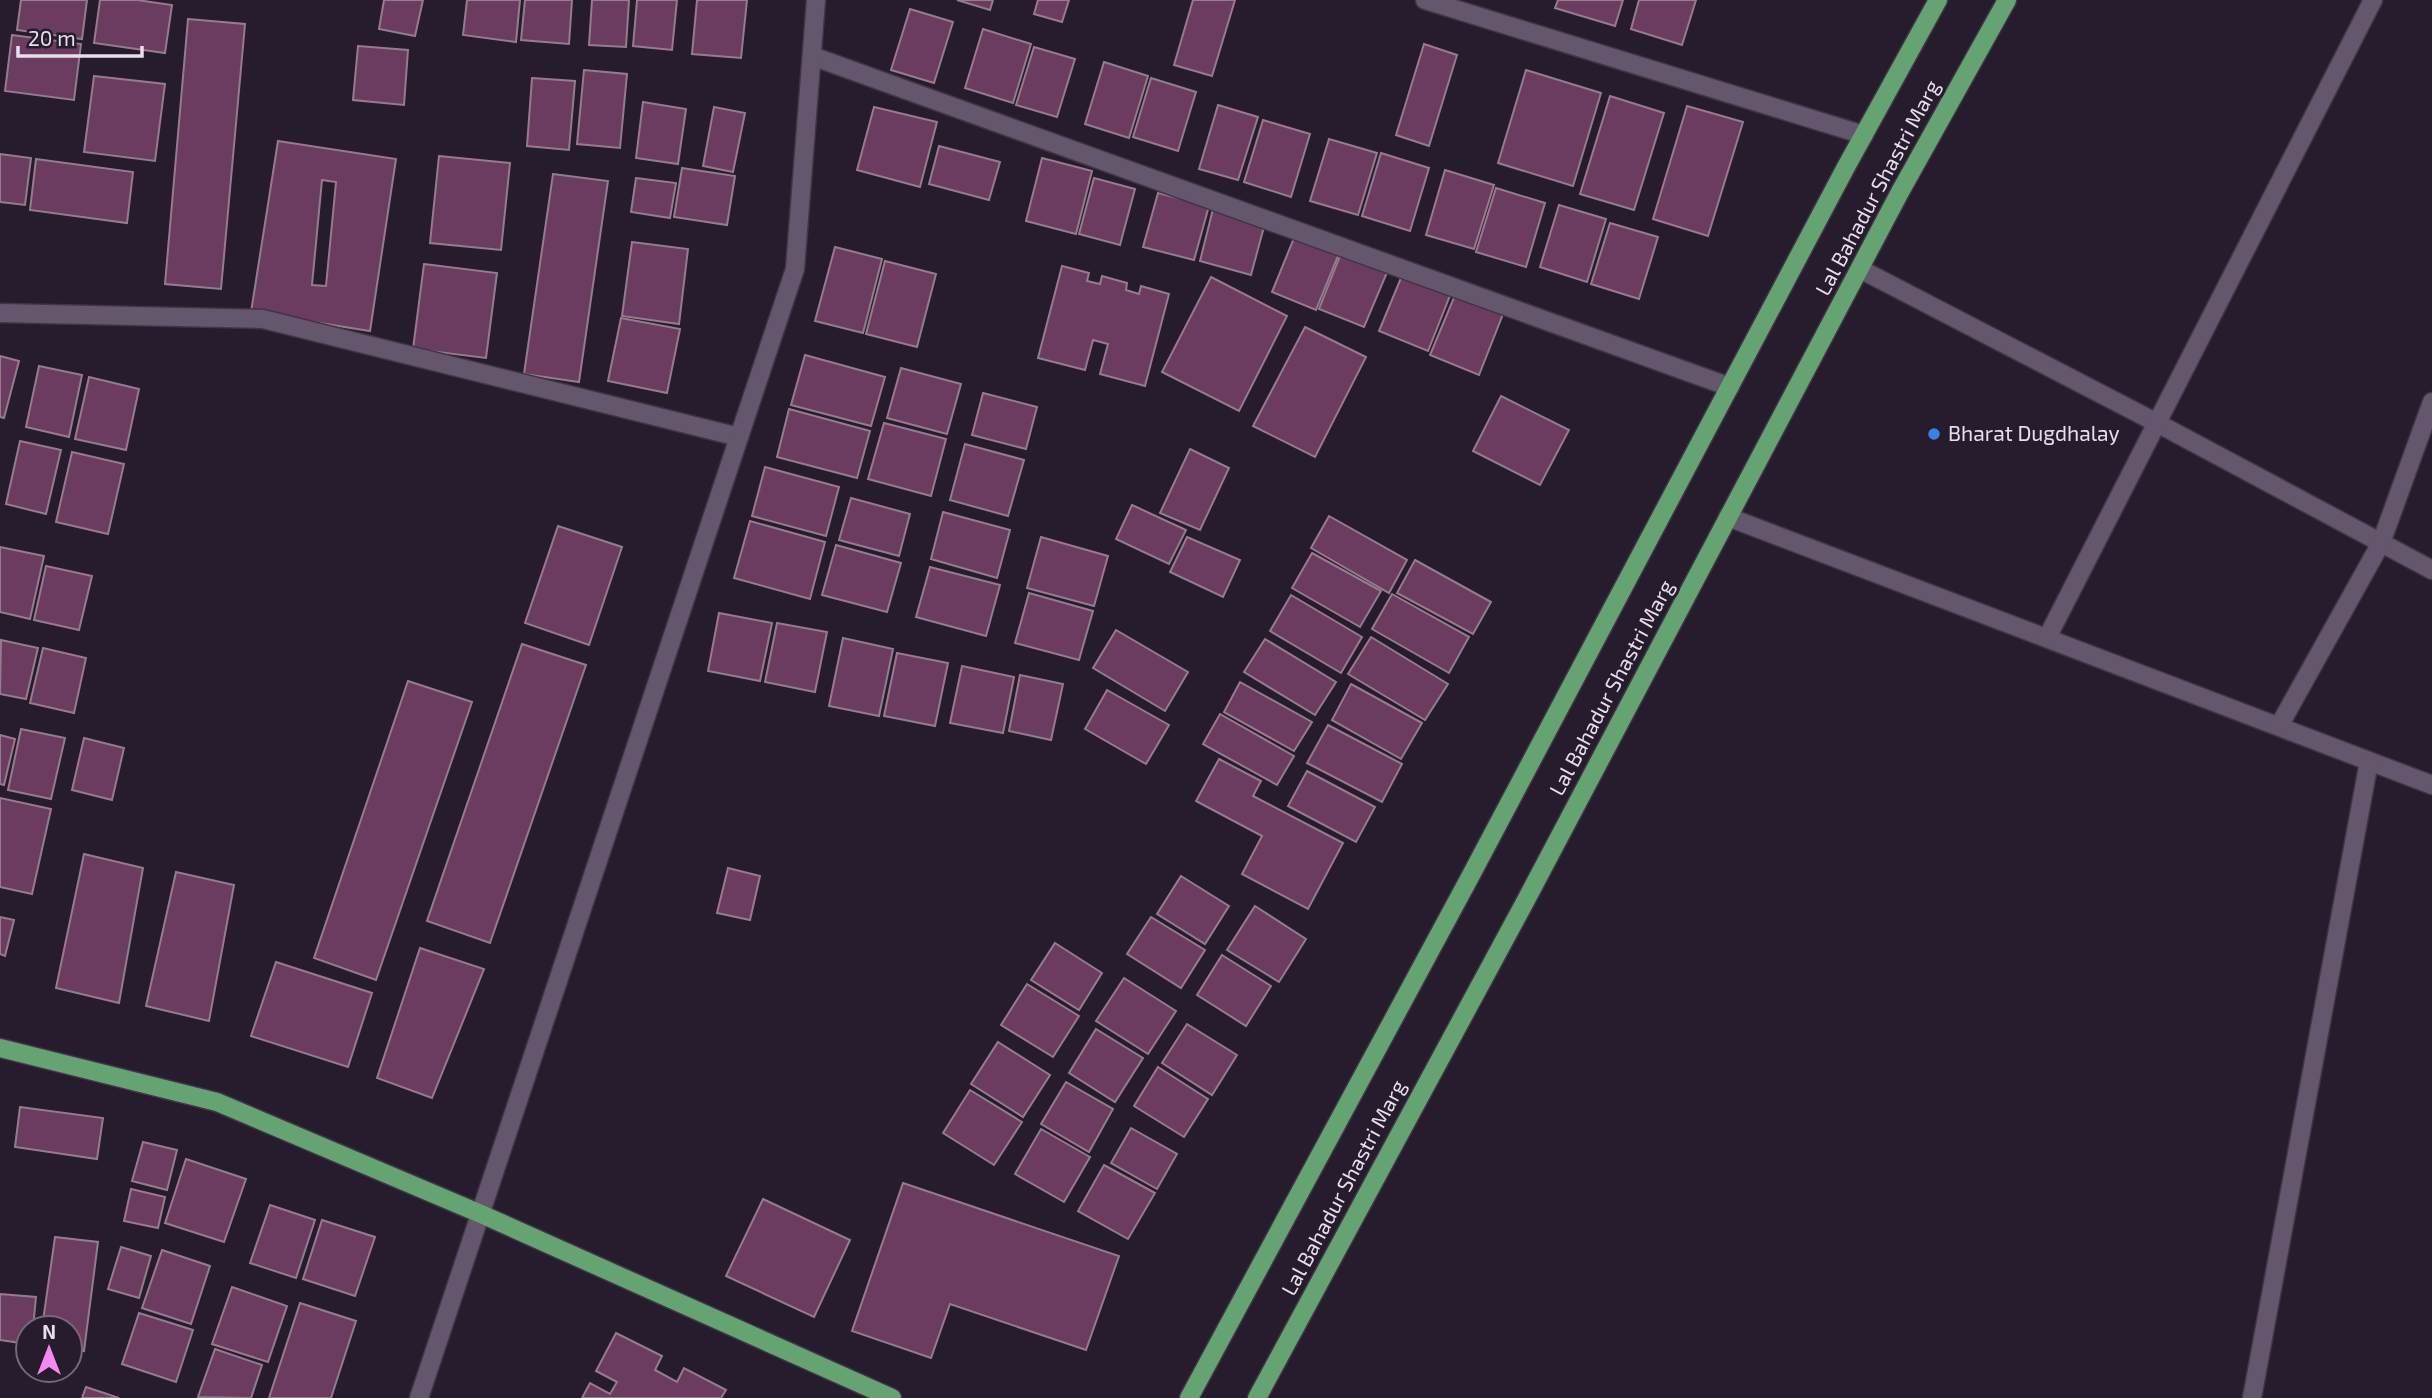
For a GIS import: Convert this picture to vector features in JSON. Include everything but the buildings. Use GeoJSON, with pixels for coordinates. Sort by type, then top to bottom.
{"type":"FeatureCollection","features":[{"type":"Feature","properties":{"kind":"main road","name":"Lal Bahadur Shastri Marg"},"geometry":{"type":"LineString","coordinates":[[1189,1398],[1471,877],[1938,0]]}},
{"type":"Feature","properties":{"kind":"main road","name":"Lal Bahadur Shastri Marg"},"geometry":{"type":"LineString","coordinates":[[1257,1398],[1525,902],[1860,269],[2007,0]]}},
{"type":"Feature","properties":{"kind":"main road"},"geometry":{"type":"LineString","coordinates":[[0,1048],[217,1102],[481,1214],[892,1398]]}},
{"type":"Feature","properties":{"kind":"street"},"geometry":{"type":"LineString","coordinates":[[419,1398],[795,269],[816,0]]}},
{"type":"Feature","properties":{"kind":"street"},"geometry":{"type":"LineString","coordinates":[[1425,0],[1864,135]]}},
{"type":"Feature","properties":{"kind":"street"},"geometry":{"type":"LineString","coordinates":[[2047,638],[2372,0]]}},
{"type":"Feature","properties":{"kind":"street"},"geometry":{"type":"LineString","coordinates":[[812,56],[1730,387]]}},
{"type":"Feature","properties":{"kind":"street"},"geometry":{"type":"LineString","coordinates":[[1860,269],[2432,570]]}},
{"type":"Feature","properties":{"kind":"street"},"geometry":{"type":"LineString","coordinates":[[0,313],[264,319],[739,438]]}},
{"type":"Feature","properties":{"kind":"street"},"geometry":{"type":"LineString","coordinates":[[2279,726],[2381,543],[2432,402]]}},
{"type":"Feature","properties":{"kind":"street"},"geometry":{"type":"LineString","coordinates":[[1728,517],[2432,785]]}},
{"type":"Feature","properties":{"kind":"street"},"geometry":{"type":"LineString","coordinates":[[2252,1398],[2369,761]]}},
{"type":"Feature","properties":{"kind":"place","name":"Bharat Dugdhalay"},"geometry":{"type":"Point","coordinates":[1934,434]}}]}
